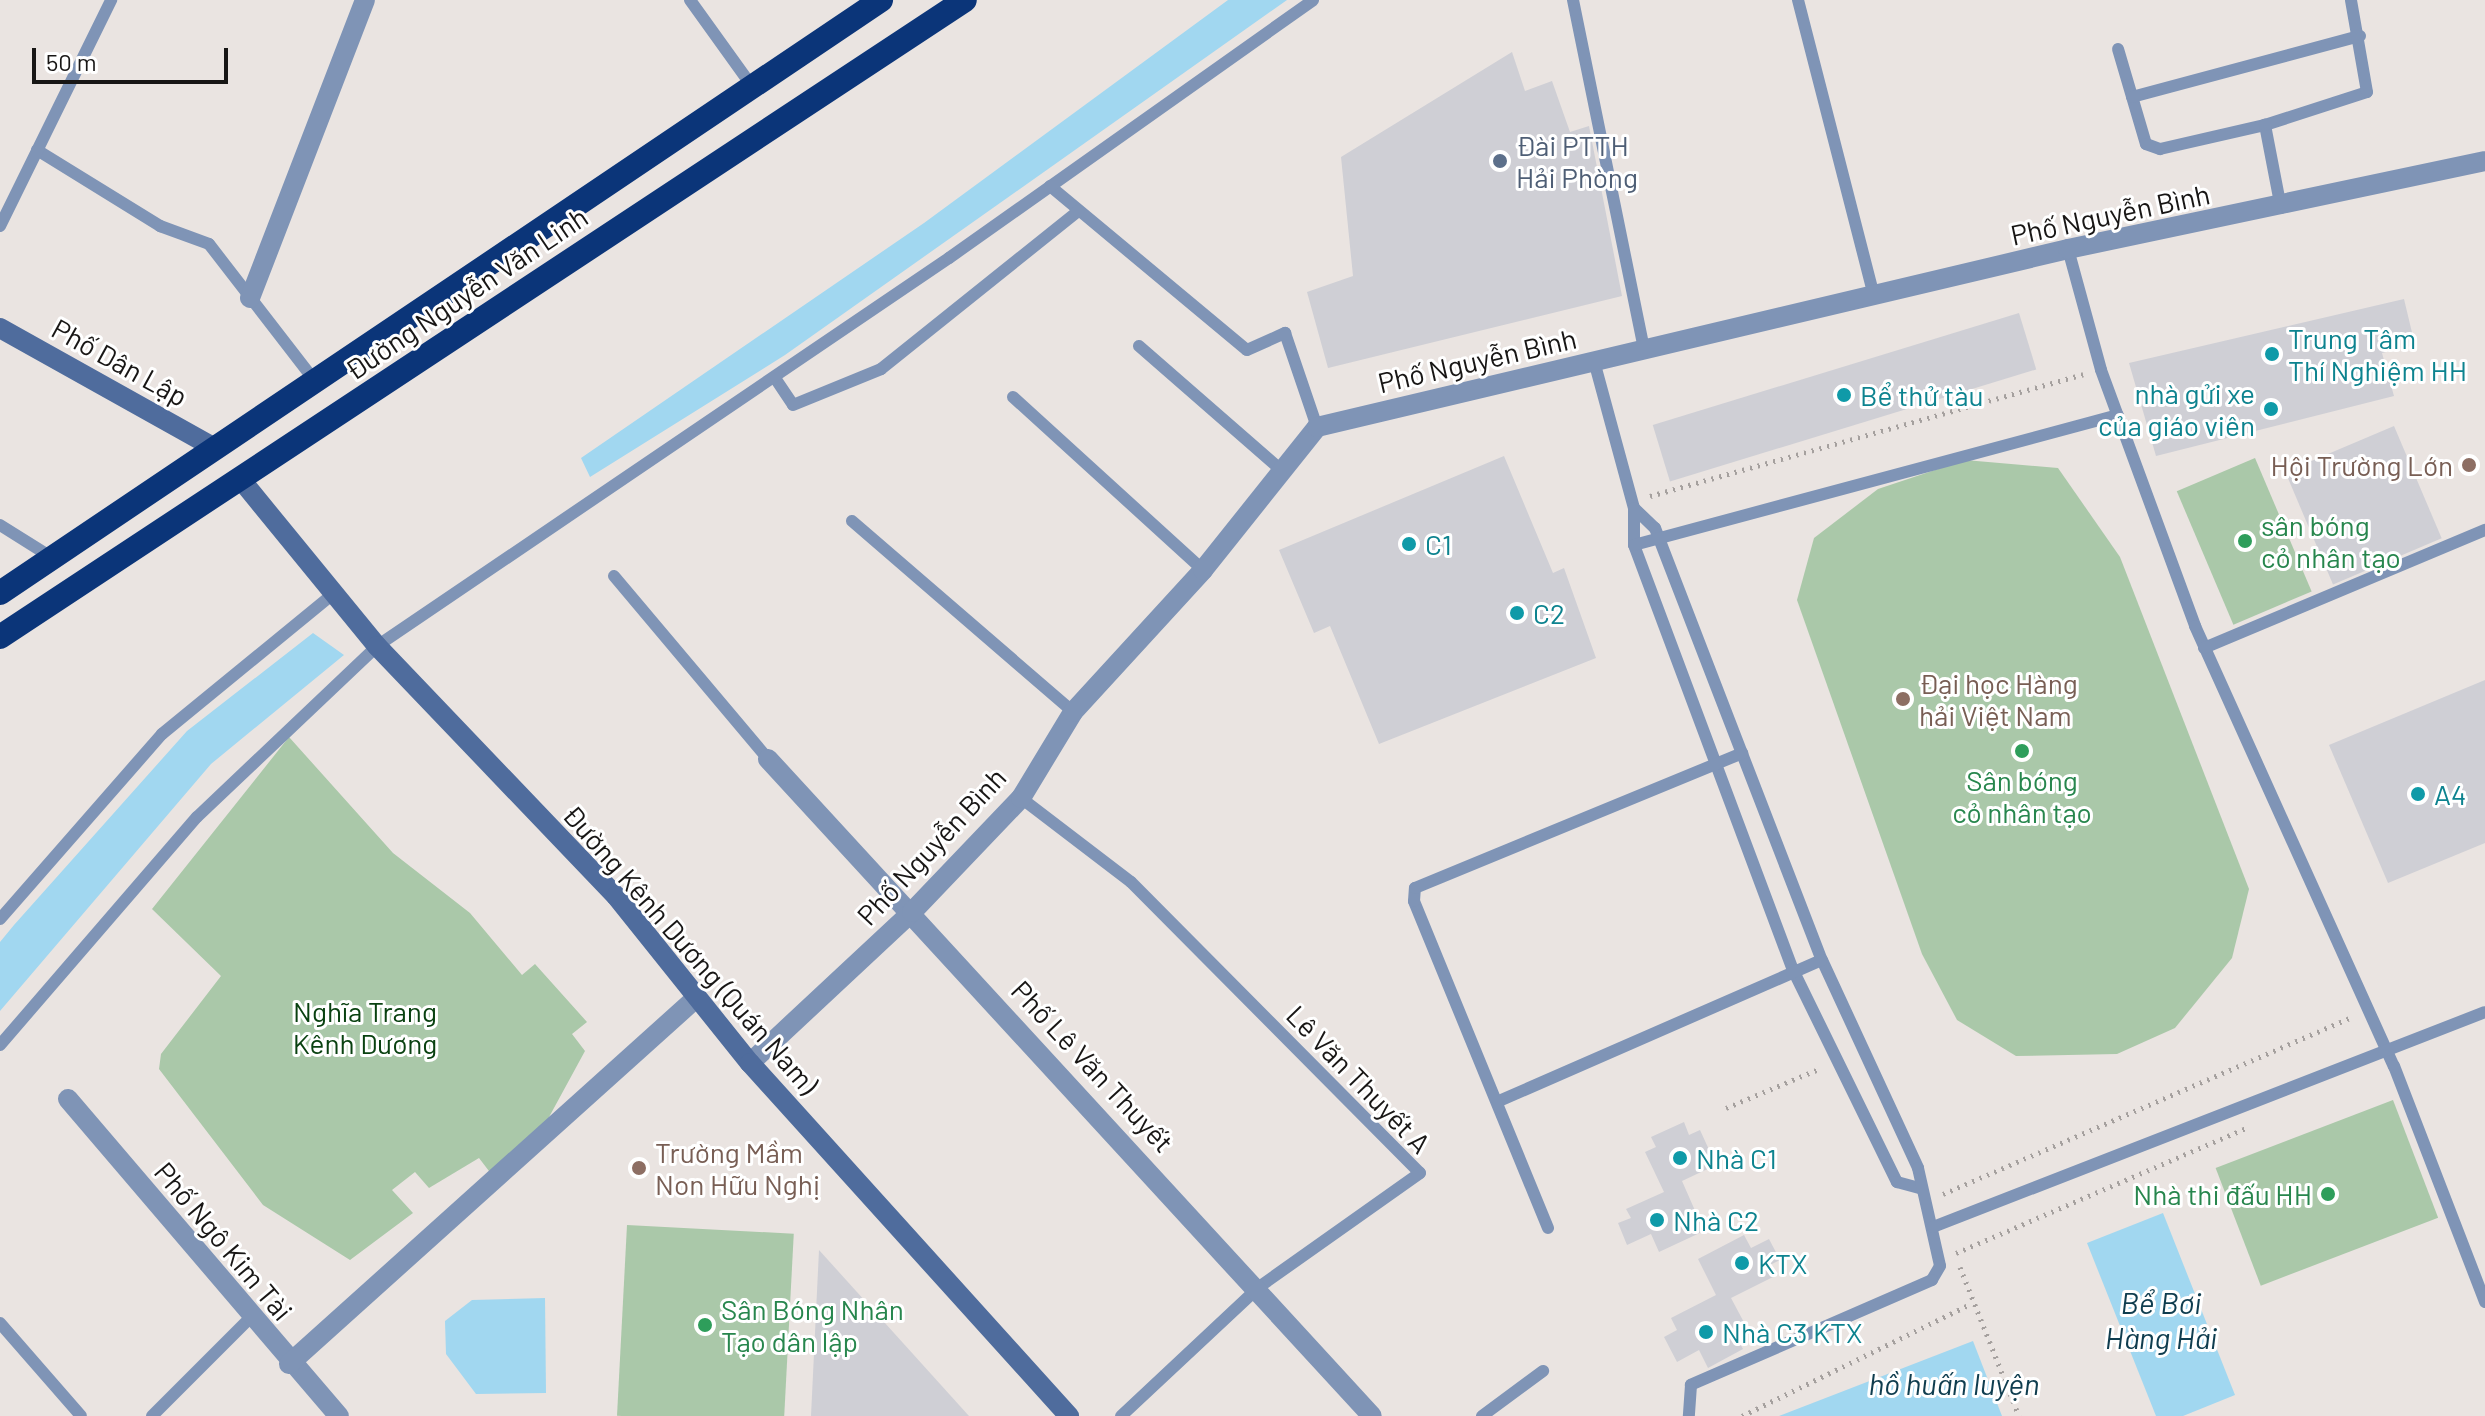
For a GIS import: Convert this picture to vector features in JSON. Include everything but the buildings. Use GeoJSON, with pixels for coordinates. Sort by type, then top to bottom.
{"type":"FeatureCollection","features":[{"type":"Feature","properties":{"kind":"highway","name":"Đường Nguyễn Văn Linh"},"geometry":{"type":"LineString","coordinates":[[0,593],[881,0]]}},
{"type":"Feature","properties":{"kind":"highway","name":"Đường Nguyễn Văn Linh"},"geometry":{"type":"LineString","coordinates":[[0,637],[242,481],[965,0]]}},
{"type":"Feature","properties":{"kind":"street"},"geometry":{"type":"LineString","coordinates":[[250,298],[365,0]]}},
{"type":"Feature","properties":{"kind":"street","name":"Phố Nguyễn Bình"},"geometry":{"type":"LineString","coordinates":[[750,1063],[912,912],[1021,798],[1073,712],[1203,570],[1317,427],[2068,249],[2281,208],[2485,161]]}},
{"type":"Feature","properties":{"kind":"street","name":"Phố Dân Lập"},"geometry":{"type":"LineString","coordinates":[[0,328],[213,447]]}},
{"type":"Feature","properties":{"kind":"street","name":"Đường Kênh Dương (Quán Nam)"},"geometry":{"type":"LineString","coordinates":[[242,481],[332,595],[377,646],[616,896],[695,999],[750,1063],[1069,1416]]}},
{"type":"Feature","properties":{"kind":"street","name":"Phố Lê Văn Thuyết"},"geometry":{"type":"LineString","coordinates":[[768,759],[1259,1287],[1372,1416]]}},
{"type":"Feature","properties":{"kind":"street"},"geometry":{"type":"LineString","coordinates":[[289,1364],[695,999]]}},
{"type":"Feature","properties":{"kind":"street","name":"Phố Ngô Kim Tài"},"geometry":{"type":"LineString","coordinates":[[68,1099],[289,1364],[339,1416]]}},
{"type":"Feature","properties":{"kind":"lane"},"geometry":{"type":"LineString","coordinates":[[0,226],[111,0]]}},
{"type":"Feature","properties":{"kind":"lane"},"geometry":{"type":"LineString","coordinates":[[690,0],[751,85]]}},
{"type":"Feature","properties":{"kind":"lane"},"geometry":{"type":"LineString","coordinates":[[0,1045],[197,817],[377,646],[775,378],[1313,0]]}},
{"type":"Feature","properties":{"kind":"lane"},"geometry":{"type":"LineString","coordinates":[[1573,0],[1644,350]]}},
{"type":"Feature","properties":{"kind":"lane"},"geometry":{"type":"LineString","coordinates":[[1798,0],[1874,295]]}},
{"type":"Feature","properties":{"kind":"lane"},"geometry":{"type":"LineString","coordinates":[[2118,49],[2146,144],[2160,149],[2265,125],[2367,92],[2360,36],[2351,0]]}},
{"type":"Feature","properties":{"kind":"lane"},"geometry":{"type":"LineString","coordinates":[[2132,97],[2360,36]]}},
{"type":"Feature","properties":{"kind":"lane"},"geometry":{"type":"LineString","coordinates":[[2265,125],[2281,208]]}},
{"type":"Feature","properties":{"kind":"lane"},"geometry":{"type":"LineString","coordinates":[[37,150],[160,226],[209,244],[314,380]]}},
{"type":"Feature","properties":{"kind":"lane"},"geometry":{"type":"LineString","coordinates":[[1050,186],[1078,211],[1151,263],[1247,350],[1285,333],[1317,427]]}},
{"type":"Feature","properties":{"kind":"lane"},"geometry":{"type":"LineString","coordinates":[[775,378],[793,405],[881,369],[1078,211]]}},
{"type":"Feature","properties":{"kind":"lane"},"geometry":{"type":"LineString","coordinates":[[2068,249],[2101,370],[2204,648],[2364,1011],[2384,1047],[2485,1302]]}},
{"type":"Feature","properties":{"kind":"lane"},"geometry":{"type":"LineString","coordinates":[[1139,346],[1281,470]]}},
{"type":"Feature","properties":{"kind":"lane"},"geometry":{"type":"LineString","coordinates":[[1594,361],[1634,508],[1634,545],[1794,972],[1897,1182],[1919,1188]]}},
{"type":"Feature","properties":{"kind":"lane"},"geometry":{"type":"LineString","coordinates":[[1013,397],[1203,570]]}},
{"type":"Feature","properties":{"kind":"lane"},"geometry":{"type":"LineString","coordinates":[[1634,545],[2118,415]]}},
{"type":"Feature","properties":{"kind":"lane"},"geometry":{"type":"LineString","coordinates":[[1634,508],[1661,536],[1822,960],[1918,1168],[1919,1188],[1933,1227],[1940,1266],[1932,1280],[1691,1385],[1689,1416]]}},
{"type":"Feature","properties":{"kind":"lane"},"geometry":{"type":"LineString","coordinates":[[852,521],[1073,712]]}},
{"type":"Feature","properties":{"kind":"lane"},"geometry":{"type":"LineString","coordinates":[[0,525],[51,557]]}},
{"type":"Feature","properties":{"kind":"lane"},"geometry":{"type":"LineString","coordinates":[[2204,648],[2485,530]]}},
{"type":"Feature","properties":{"kind":"lane"},"geometry":{"type":"LineString","coordinates":[[614,576],[768,759]]}},
{"type":"Feature","properties":{"kind":"lane"},"geometry":{"type":"LineString","coordinates":[[0,919],[162,734],[332,595]]}},
{"type":"Feature","properties":{"kind":"lane"},"geometry":{"type":"LineString","coordinates":[[1548,1228],[1499,1101],[1414,901],[1415,888],[1742,753]]}},
{"type":"Feature","properties":{"kind":"lane","name":"Lê Văn Thuyết A"},"geometry":{"type":"LineString","coordinates":[[1021,798],[1131,882],[1420,1173],[1259,1287],[1121,1416]]}},
{"type":"Feature","properties":{"kind":"lane"},"geometry":{"type":"LineString","coordinates":[[1499,1101],[1822,960]]}},
{"type":"Feature","properties":{"kind":"lane"},"geometry":{"type":"LineString","coordinates":[[1933,1227],[2384,1047],[2485,1012]]}},
{"type":"Feature","properties":{"kind":"lane"},"geometry":{"type":"LineString","coordinates":[[152,1416],[251,1317]]}},
{"type":"Feature","properties":{"kind":"lane"},"geometry":{"type":"LineString","coordinates":[[0,1323],[81,1416]]}},
{"type":"Feature","properties":{"kind":"lane"},"geometry":{"type":"LineString","coordinates":[[1482,1416],[1543,1371]]}},
{"type":"Feature","properties":{"kind":"path"},"geometry":{"type":"LineString","coordinates":[[1661,536],[1649,497],[2101,370]]}},
{"type":"Feature","properties":{"kind":"path"},"geometry":{"type":"LineString","coordinates":[[1934,1183],[1940,1196],[2364,1011]]}},
{"type":"Feature","properties":{"kind":"path"},"geometry":{"type":"LineString","coordinates":[[1726,1108],[1839,1061]]}},
{"type":"Feature","properties":{"kind":"path"},"geometry":{"type":"LineString","coordinates":[[2019,1416],[1971,1304],[1955,1250],[2262,1121]]}},
{"type":"Feature","properties":{"kind":"path"},"geometry":{"type":"LineString","coordinates":[[1742,1416],[1971,1304]]}},
{"type":"Feature","properties":{"kind":"green space","name":"sân bóng cỏ nhân tạo"},"geometry":{"type":"Polygon","coordinates":[[[2255,458],[2312,591],[2233,625],[2177,491],[2255,458]]]}},
{"type":"Feature","properties":{"kind":"green space","name":"Sân bóng cỏ nhân tạo"},"geometry":{"type":"Polygon","coordinates":[[[1965,460],[2058,468],[2120,557],[2249,889],[2232,958],[2175,1028],[2117,1054],[2016,1056],[1957,1020],[1922,954],[1797,600],[1814,538],[1878,489],[1965,460]]]}},
{"type":"Feature","properties":{"kind":"green space","name":"Nghĩa Trang Kênh Dương"},"geometry":{"type":"Polygon","coordinates":[[[289,737],[393,853],[470,913],[522,975],[535,964],[587,1022],[572,1034],[585,1051],[542,1130],[492,1175],[479,1158],[429,1188],[415,1172],[392,1190],[413,1213],[350,1260],[263,1205],[159,1069],[161,1054],[221,976],[152,909],[289,737]]]}},
{"type":"Feature","properties":{"kind":"green space","name":"Nhà thi đấu HH"},"geometry":{"type":"Polygon","coordinates":[[[2393,1100],[2438,1218],[2261,1286],[2216,1168],[2393,1100]]]}},
{"type":"Feature","properties":{"kind":"green space","name":"Sân Bóng Nhân Tạo dân lập"},"geometry":{"type":"Polygon","coordinates":[[[627,1225],[794,1234],[784,1416],[617,1416],[627,1225]]]}},
{"type":"Feature","properties":{"kind":"water"},"geometry":{"type":"Polygon","coordinates":[[[1228,0],[1287,0],[785,355],[590,477],[581,458],[924,223],[1228,0]]]}},
{"type":"Feature","properties":{"kind":"water"},"geometry":{"type":"Polygon","coordinates":[[[313,633],[344,655],[211,764],[0,1011],[0,942],[14,925],[187,731],[313,633]]]}},
{"type":"Feature","properties":{"kind":"water","name":"Bể Bơi Hàng Hải"},"geometry":{"type":"Polygon","coordinates":[[[2163,1213],[2235,1395],[2183,1416],[2156,1416],[2087,1243],[2163,1213]]]}},
{"type":"Feature","properties":{"kind":"water"},"geometry":{"type":"Polygon","coordinates":[[[545,1298],[546,1393],[476,1394],[446,1354],[445,1321],[472,1300],[545,1298]]]}},
{"type":"Feature","properties":{"kind":"water","name":"hồ huấn luyện"},"geometry":{"type":"Polygon","coordinates":[[[1973,1341],[2002,1416],[1779,1416],[1973,1341]]]}},
{"type":"Feature","properties":{"kind":"place","name":"Đài PTTH Hải Phòng"},"geometry":{"type":"Point","coordinates":[1500,161]}},
{"type":"Feature","properties":{"kind":"place","name":"Trung Tâm Thí Nghiệm HH"},"geometry":{"type":"Point","coordinates":[2272,354]}},
{"type":"Feature","properties":{"kind":"place","name":"Bể thử tàu"},"geometry":{"type":"Point","coordinates":[1844,395]}},
{"type":"Feature","properties":{"kind":"place","name":"nhà gửi xe của giáo viên"},"geometry":{"type":"Point","coordinates":[2271,409]}},
{"type":"Feature","properties":{"kind":"place","name":"Hội Trường Lớn"},"geometry":{"type":"Point","coordinates":[2469,465]}},
{"type":"Feature","properties":{"kind":"place","name":"sân bóng cỏ nhân tạo"},"geometry":{"type":"Point","coordinates":[2245,541]}},
{"type":"Feature","properties":{"kind":"place","name":"C1"},"geometry":{"type":"Point","coordinates":[1409,544]}},
{"type":"Feature","properties":{"kind":"place","name":"C2"},"geometry":{"type":"Point","coordinates":[1517,613]}},
{"type":"Feature","properties":{"kind":"place","name":"Đại học Hàng hải Việt Nam"},"geometry":{"type":"Point","coordinates":[1903,699]}},
{"type":"Feature","properties":{"kind":"place","name":"Sân bóng cỏ nhân tạo"},"geometry":{"type":"Point","coordinates":[2022,751]}},
{"type":"Feature","properties":{"kind":"place","name":"A4"},"geometry":{"type":"Point","coordinates":[2418,794]}},
{"type":"Feature","properties":{"kind":"place","name":"Nhà C1"},"geometry":{"type":"Point","coordinates":[1680,1158]}},
{"type":"Feature","properties":{"kind":"place","name":"Trường Mầm Non Hữu Nghị"},"geometry":{"type":"Point","coordinates":[639,1168]}},
{"type":"Feature","properties":{"kind":"place","name":"Nhà thi đấu HH"},"geometry":{"type":"Point","coordinates":[2328,1194]}},
{"type":"Feature","properties":{"kind":"place","name":"Nhà C2"},"geometry":{"type":"Point","coordinates":[1657,1220]}},
{"type":"Feature","properties":{"kind":"place","name":"KTX"},"geometry":{"type":"Point","coordinates":[1742,1263]}},
{"type":"Feature","properties":{"kind":"place","name":"Sân Bóng Nhân Tạo dân lập"},"geometry":{"type":"Point","coordinates":[705,1325]}},
{"type":"Feature","properties":{"kind":"place","name":"Nhà C3 KTX"},"geometry":{"type":"Point","coordinates":[1706,1332]}}]}
